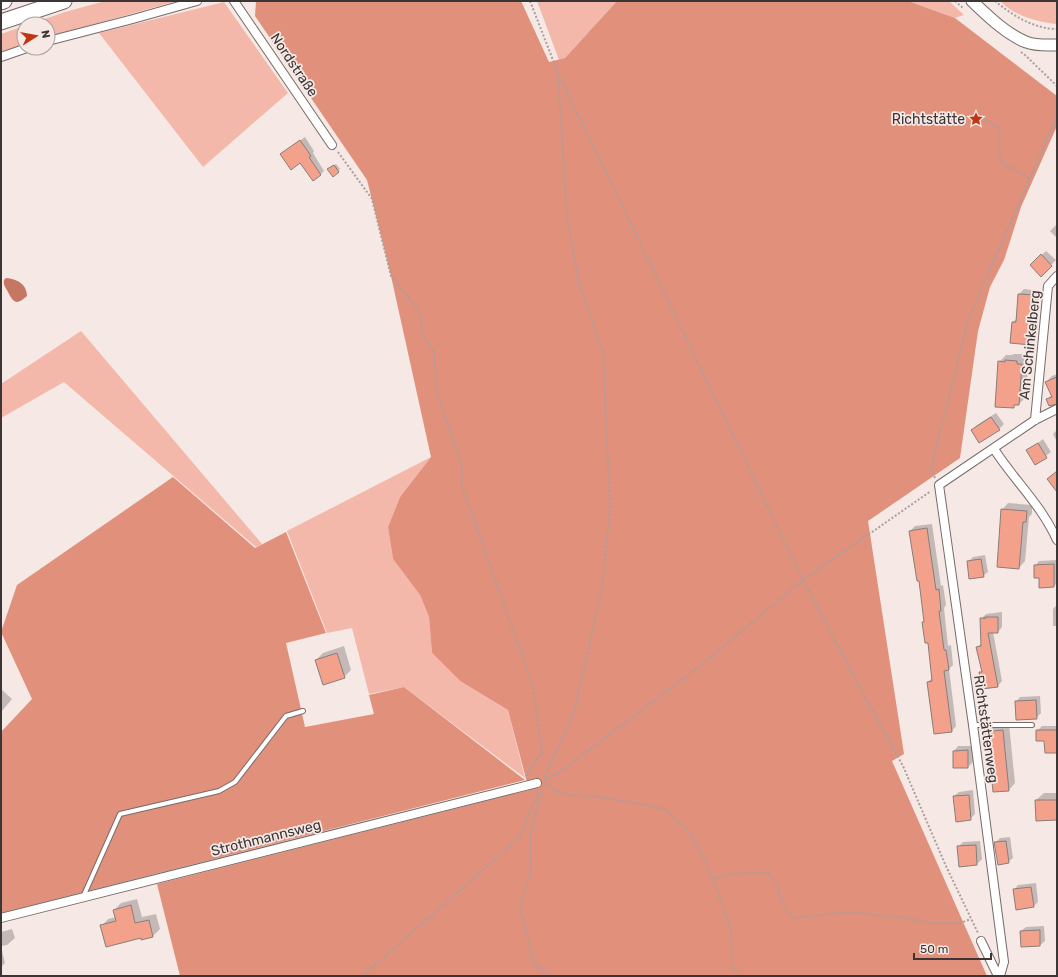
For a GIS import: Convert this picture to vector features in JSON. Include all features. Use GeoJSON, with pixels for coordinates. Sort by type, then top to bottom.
{"type":"FeatureCollection","features":[{"type":"Feature","properties":{"kind":"highway"},"geometry":{"type":"LineString","coordinates":[[1,22],[64,1]]}},
{"type":"Feature","properties":{"kind":"main road"},"geometry":{"type":"LineString","coordinates":[[972,1],[1009,32],[1027,42],[1044,45],[1057,45]]}},
{"type":"Feature","properties":{"kind":"street"},"geometry":{"type":"LineString","coordinates":[[56,39],[197,1]]}},
{"type":"Feature","properties":{"kind":"street","name":"Nordstraße"},"geometry":{"type":"LineString","coordinates":[[234,1],[332,145]]}},
{"type":"Feature","properties":{"kind":"street"},"geometry":{"type":"LineString","coordinates":[[1,57],[16,52]]}},
{"type":"Feature","properties":{"kind":"street","name":"Am Schinkelberg"},"geometry":{"type":"LineString","coordinates":[[1035,420],[1048,286],[1057,276]]}},
{"type":"Feature","properties":{"kind":"street"},"geometry":{"type":"LineString","coordinates":[[939,485],[1035,420],[1057,409]]}},
{"type":"Feature","properties":{"kind":"street"},"geometry":{"type":"LineString","coordinates":[[994,449],[1002,462],[1050,523],[1057,540]]}},
{"type":"Feature","properties":{"kind":"street","name":"Richtstättenweg"},"geometry":{"type":"LineString","coordinates":[[939,485],[1004,962],[999,976]]}},
{"type":"Feature","properties":{"kind":"street","name":"Strothmannsweg"},"geometry":{"type":"LineString","coordinates":[[1,918],[540,785]]}},
{"type":"Feature","properties":{"kind":"street","name":"Richtstättenweg"},"geometry":{"type":"LineString","coordinates":[[981,941],[999,976]]}},
{"type":"Feature","properties":{"kind":"lane"},"geometry":{"type":"LineString","coordinates":[[83,898],[120,814],[219,791],[235,782],[286,716],[303,711]]}},
{"type":"Feature","properties":{"kind":"lane"},"geometry":{"type":"LineString","coordinates":[[973,726],[1032,725]]}},
{"type":"Feature","properties":{"kind":"path"},"geometry":{"type":"LineString","coordinates":[[530,1],[558,73],[804,580],[903,766],[945,864],[981,941]]}},
{"type":"Feature","properties":{"kind":"path"},"geometry":{"type":"LineString","coordinates":[[995,1],[1007,11],[1023,20],[1040,27],[1057,29]]}},
{"type":"Feature","properties":{"kind":"path"},"geometry":{"type":"LineString","coordinates":[[363,976],[519,838],[540,785],[574,712],[602,589],[610,509],[603,352],[579,284],[567,216],[558,73]]}},
{"type":"Feature","properties":{"kind":"path"},"geometry":{"type":"LineString","coordinates":[[978,116],[999,128],[1000,161],[1030,179]]}},
{"type":"Feature","properties":{"kind":"path"},"geometry":{"type":"LineString","coordinates":[[540,785],[560,772],[701,665],[804,580],[939,485],[931,469],[968,320],[1057,116]]}},
{"type":"Feature","properties":{"kind":"path"},"geometry":{"type":"LineString","coordinates":[[332,145],[372,199],[391,276],[420,312],[423,336],[434,351],[437,392],[462,467],[462,486],[533,686],[542,752],[526,774],[540,785],[558,792],[574,796],[599,797],[632,802],[664,809],[690,832],[713,878],[731,931],[732,965],[737,976]]}},
{"type":"Feature","properties":{"kind":"path"},"geometry":{"type":"LineString","coordinates":[[540,785],[542,792],[530,836],[532,871],[520,906],[534,964],[551,976]]}},
{"type":"Feature","properties":{"kind":"path"},"geometry":{"type":"LineString","coordinates":[[713,878],[733,874],[768,872],[777,885],[780,898],[786,910],[794,918],[847,912],[906,918],[928,923],[960,923],[971,919]]}},
{"type":"Feature","properties":{"kind":"shaded area"},"geometry":{"type":"Polygon","coordinates":[[[105,1],[177,1],[56,35],[56,16],[53,16],[105,1]]]}},
{"type":"Feature","properties":{"kind":"shaded area"},"geometry":{"type":"Polygon","coordinates":[[[256,1],[521,1],[549,62],[565,58],[617,1],[908,1],[955,18],[1057,96],[1057,126],[1021,207],[1004,260],[990,287],[978,331],[960,458],[868,521],[904,754],[892,761],[987,976],[180,976],[157,884],[529,790],[508,710],[460,681],[432,653],[429,617],[420,595],[393,559],[388,527],[400,497],[431,457],[391,276],[367,180],[255,16],[256,1]]]}},
{"type":"Feature","properties":{"kind":"shaded area"},"geometry":{"type":"Polygon","coordinates":[[[537,1],[617,1],[565,58],[559,60],[537,1]]]}},
{"type":"Feature","properties":{"kind":"shaded area"},"geometry":{"type":"Polygon","coordinates":[[[908,1],[949,1],[964,15],[955,18],[908,1]]]}},
{"type":"Feature","properties":{"kind":"shaded area"},"geometry":{"type":"Polygon","coordinates":[[[1000,1],[1057,1],[1057,24],[1041,22],[1026,17],[1012,11],[1000,1]]]}},
{"type":"Feature","properties":{"kind":"shaded area"},"geometry":{"type":"Polygon","coordinates":[[[224,2],[288,93],[203,167],[99,33],[224,2]]]}},
{"type":"Feature","properties":{"kind":"shaded area"},"geometry":{"type":"Polygon","coordinates":[[[16,29],[16,48],[1,53],[1,34],[16,29]]]}},
{"type":"Feature","properties":{"kind":"shaded area"},"geometry":{"type":"Polygon","coordinates":[[[6,278],[21,283],[27,292],[27,296],[21,301],[14,301],[4,285],[4,280],[6,278]]]}},
{"type":"Feature","properties":{"kind":"shaded area"},"geometry":{"type":"Polygon","coordinates":[[[81,331],[262,544],[256,547],[64,382],[1,418],[1,384],[81,331]]]}},
{"type":"Feature","properties":{"kind":"shaded area"},"geometry":{"type":"Polygon","coordinates":[[[431,457],[400,497],[388,527],[393,559],[420,595],[429,617],[432,653],[460,681],[508,710],[525,778],[404,687],[369,694],[352,628],[327,633],[287,531],[431,457]]]}},
{"type":"Feature","properties":{"kind":"shaded area"},"geometry":{"type":"Polygon","coordinates":[[[173,477],[255,548],[286,532],[326,633],[286,643],[305,727],[374,714],[369,695],[404,687],[525,780],[1,913],[1,732],[32,699],[1,632],[17,585],[173,477]]]}},
{"type":"Feature","properties":{"kind":"building"},"geometry":{"type":"Polygon","coordinates":[[[300,140],[311,156],[309,157],[321,175],[313,181],[300,163],[291,170],[280,154],[300,140]]]}},
{"type":"Feature","properties":{"kind":"building"},"geometry":{"type":"Polygon","coordinates":[[[334,165],[339,172],[333,177],[327,169],[334,165]]]}},
{"type":"Feature","properties":{"kind":"building"},"geometry":{"type":"Polygon","coordinates":[[[1041,254],[1052,266],[1041,277],[1030,265],[1041,254]]]}},
{"type":"Feature","properties":{"kind":"building"},"geometry":{"type":"Polygon","coordinates":[[[1018,294],[1036,295],[1031,345],[1010,343],[1012,322],[1016,322],[1018,294]]]}},
{"type":"Feature","properties":{"kind":"building"},"geometry":{"type":"Polygon","coordinates":[[[1005,360],[1017,361],[1017,364],[1022,364],[1019,405],[1014,405],[1014,408],[995,407],[998,361],[1005,362],[1005,360]]]}},
{"type":"Feature","properties":{"kind":"building"},"geometry":{"type":"Polygon","coordinates":[[[1057,377],[1057,404],[1049,406],[1046,399],[1052,397],[1045,382],[1057,377]]]}},
{"type":"Feature","properties":{"kind":"building"},"geometry":{"type":"Polygon","coordinates":[[[991,417],[1000,430],[979,443],[971,430],[991,417]]]}},
{"type":"Feature","properties":{"kind":"building"},"geometry":{"type":"Polygon","coordinates":[[[1038,443],[1047,458],[1035,465],[1026,450],[1038,443]]]}},
{"type":"Feature","properties":{"kind":"building"},"geometry":{"type":"Polygon","coordinates":[[[1057,471],[1057,492],[1047,479],[1057,471]]]}},
{"type":"Feature","properties":{"kind":"building"},"geometry":{"type":"Polygon","coordinates":[[[1001,509],[1027,511],[1026,522],[1023,522],[1019,569],[997,567],[1001,509]]]}},
{"type":"Feature","properties":{"kind":"building"},"geometry":{"type":"Polygon","coordinates":[[[927,528],[936,590],[939,589],[941,611],[939,611],[944,650],[946,650],[949,670],[944,671],[952,732],[934,734],[927,682],[932,681],[928,643],[925,643],[919,581],[917,581],[909,531],[927,528]]]}},
{"type":"Feature","properties":{"kind":"building"},"geometry":{"type":"Polygon","coordinates":[[[981,559],[984,577],[969,579],[967,561],[981,559]]]}},
{"type":"Feature","properties":{"kind":"building"},"geometry":{"type":"Polygon","coordinates":[[[1054,564],[1054,587],[1039,588],[1039,578],[1034,578],[1034,565],[1054,564]]]}},
{"type":"Feature","properties":{"kind":"building"},"geometry":{"type":"Polygon","coordinates":[[[985,617],[998,617],[998,633],[988,633],[998,687],[982,689],[979,672],[982,672],[976,647],[981,646],[980,618],[985,619],[985,617]]]}},
{"type":"Feature","properties":{"kind":"building"},"geometry":{"type":"Polygon","coordinates":[[[337,653],[345,678],[323,685],[315,660],[337,653]]]}},
{"type":"Feature","properties":{"kind":"building"},"geometry":{"type":"Polygon","coordinates":[[[1036,700],[1037,719],[1016,720],[1015,701],[1036,700]]]}},
{"type":"Feature","properties":{"kind":"building"},"geometry":{"type":"Polygon","coordinates":[[[1003,730],[1009,791],[993,792],[989,751],[987,751],[985,732],[1003,730]]]}},
{"type":"Feature","properties":{"kind":"building"},"geometry":{"type":"Polygon","coordinates":[[[1036,730],[1057,730],[1057,753],[1045,753],[1044,741],[1036,741],[1036,730]]]}},
{"type":"Feature","properties":{"kind":"building"},"geometry":{"type":"Polygon","coordinates":[[[968,750],[968,768],[953,768],[953,751],[968,750]]]}},
{"type":"Feature","properties":{"kind":"building"},"geometry":{"type":"Polygon","coordinates":[[[969,795],[971,820],[956,822],[953,796],[969,795]]]}},
{"type":"Feature","properties":{"kind":"building"},"geometry":{"type":"Polygon","coordinates":[[[1035,800],[1057,800],[1057,820],[1036,821],[1035,800]]]}},
{"type":"Feature","properties":{"kind":"building"},"geometry":{"type":"Polygon","coordinates":[[[1006,841],[1009,863],[998,865],[994,842],[1006,841]]]}},
{"type":"Feature","properties":{"kind":"building"},"geometry":{"type":"Polygon","coordinates":[[[976,845],[977,865],[959,867],[957,846],[976,845]]]}},
{"type":"Feature","properties":{"kind":"building"},"geometry":{"type":"Polygon","coordinates":[[[1031,887],[1034,907],[1016,910],[1013,889],[1031,887]]]}},
{"type":"Feature","properties":{"kind":"building"},"geometry":{"type":"Polygon","coordinates":[[[131,905],[135,923],[149,920],[153,937],[141,940],[141,938],[106,947],[100,925],[116,921],[113,910],[131,905]]]}},
{"type":"Feature","properties":{"kind":"building"},"geometry":{"type":"Polygon","coordinates":[[[1040,930],[1040,946],[1021,947],[1020,931],[1040,930]]]}},
{"type":"Feature","properties":{"kind":"place","name":"Richtstätte"},"geometry":{"type":"Point","coordinates":[976,119]}}]}
